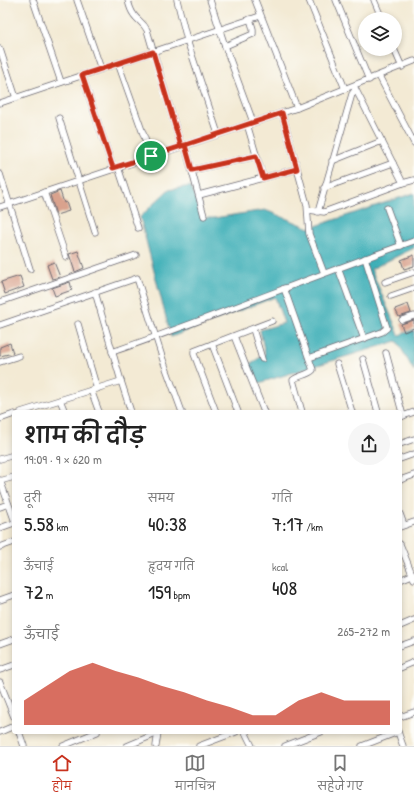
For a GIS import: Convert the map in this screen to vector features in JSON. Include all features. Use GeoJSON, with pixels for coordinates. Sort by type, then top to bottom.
{"type":"FeatureCollection","features":[{"type":"Feature","properties":{"kind":"street"},"geometry":{"type":"LineString","coordinates":[[33,0],[61,82]]}},
{"type":"Feature","properties":{"kind":"street"},"geometry":{"type":"LineString","coordinates":[[77,0],[101,69]]}},
{"type":"Feature","properties":{"kind":"street"},"geometry":{"type":"LineString","coordinates":[[128,0],[135,17],[145,26],[192,170],[204,216]]}},
{"type":"Feature","properties":{"kind":"street"},"geometry":{"type":"LineString","coordinates":[[176,0],[187,40],[218,134]]}},
{"type":"Feature","properties":{"kind":"street"},"geometry":{"type":"LineString","coordinates":[[210,0],[250,124],[256,156],[263,178]]}},
{"type":"Feature","properties":{"kind":"street"},"geometry":{"type":"LineString","coordinates":[[254,0],[297,108]]}},
{"type":"Feature","properties":{"kind":"street"},"geometry":{"type":"LineString","coordinates":[[309,0],[345,89]]}},
{"type":"Feature","properties":{"kind":"street"},"geometry":{"type":"LineString","coordinates":[[336,0],[369,80]]}},
{"type":"Feature","properties":{"kind":"street"},"geometry":{"type":"LineString","coordinates":[[374,0],[379,12]]}},
{"type":"Feature","properties":{"kind":"street"},"geometry":{"type":"LineString","coordinates":[[0,103],[260,16]]}},
{"type":"Feature","properties":{"kind":"street"},"geometry":{"type":"LineString","coordinates":[[225,46],[252,34],[253,29],[250,19]]}},
{"type":"Feature","properties":{"kind":"street"},"geometry":{"type":"LineString","coordinates":[[0,49],[16,98]]}},
{"type":"Feature","properties":{"kind":"street"},"geometry":{"type":"LineString","coordinates":[[397,56],[402,67]]}},
{"type":"Feature","properties":{"kind":"street"},"geometry":{"type":"LineString","coordinates":[[0,207],[297,108],[345,89],[354,88],[414,61]]}},
{"type":"Feature","properties":{"kind":"street"},"geometry":{"type":"LineString","coordinates":[[118,63],[151,156]]}},
{"type":"Feature","properties":{"kind":"street"},"geometry":{"type":"LineString","coordinates":[[82,75],[138,228]]}},
{"type":"Feature","properties":{"kind":"street"},"geometry":{"type":"LineString","coordinates":[[378,76],[414,143]]}},
{"type":"Feature","properties":{"kind":"street"},"geometry":{"type":"LineString","coordinates":[[354,88],[403,182]]}},
{"type":"Feature","properties":{"kind":"street"},"geometry":{"type":"LineString","coordinates":[[318,212],[354,88]]}},
{"type":"Feature","properties":{"kind":"street"},"geometry":{"type":"LineString","coordinates":[[282,113],[308,210],[309,234],[324,273]]}},
{"type":"Feature","properties":{"kind":"street"},"geometry":{"type":"LineString","coordinates":[[59,118],[95,232]]}},
{"type":"Feature","properties":{"kind":"street"},"geometry":{"type":"LineString","coordinates":[[332,161],[382,141]]}},
{"type":"Feature","properties":{"kind":"street"},"geometry":{"type":"LineString","coordinates":[[192,170],[256,156]]}},
{"type":"Feature","properties":{"kind":"street"},"geometry":{"type":"LineString","coordinates":[[324,188],[393,163]]}},
{"type":"Feature","properties":{"kind":"street"},"geometry":{"type":"LineString","coordinates":[[199,195],[297,169]]}},
{"type":"Feature","properties":{"kind":"street"},"geometry":{"type":"LineString","coordinates":[[0,174],[30,269]]}},
{"type":"Feature","properties":{"kind":"street"},"geometry":{"type":"LineString","coordinates":[[308,210],[324,212],[403,182],[414,180]]}},
{"type":"Feature","properties":{"kind":"street"},"geometry":{"type":"LineString","coordinates":[[44,192],[66,257]]}},
{"type":"Feature","properties":{"kind":"street"},"geometry":{"type":"LineString","coordinates":[[387,208],[401,246]]}},
{"type":"Feature","properties":{"kind":"street"},"geometry":{"type":"LineString","coordinates":[[112,352],[414,241]]}},
{"type":"Feature","properties":{"kind":"street"},"geometry":{"type":"LineString","coordinates":[[0,302],[136,255]]}},
{"type":"Feature","properties":{"kind":"street"},"geometry":{"type":"LineString","coordinates":[[309,358],[364,339],[382,332],[387,328],[365,258]]}},
{"type":"Feature","properties":{"kind":"street"},"geometry":{"type":"LineString","coordinates":[[338,268],[364,339]]}},
{"type":"Feature","properties":{"kind":"street"},"geometry":{"type":"LineString","coordinates":[[386,282],[414,272]]}},
{"type":"Feature","properties":{"kind":"street"},"geometry":{"type":"LineString","coordinates":[[0,325],[137,278],[163,360],[181,410]]}},
{"type":"Feature","properties":{"kind":"street"},"geometry":{"type":"LineString","coordinates":[[284,288],[313,370],[310,373],[292,380],[301,410]]}},
{"type":"Feature","properties":{"kind":"street"},"geometry":{"type":"LineString","coordinates":[[391,296],[414,288]]}},
{"type":"Feature","properties":{"kind":"street"},"geometry":{"type":"LineString","coordinates":[[94,292],[130,410]]}},
{"type":"Feature","properties":{"kind":"street"},"geometry":{"type":"LineString","coordinates":[[402,320],[414,316]]}},
{"type":"Feature","properties":{"kind":"street"},"geometry":{"type":"LineString","coordinates":[[215,410],[194,352],[272,321]]}},
{"type":"Feature","properties":{"kind":"street"},"geometry":{"type":"LineString","coordinates":[[78,324],[99,410]]}},
{"type":"Feature","properties":{"kind":"street"},"geometry":{"type":"LineString","coordinates":[[253,329],[262,359]]}},
{"type":"Feature","properties":{"kind":"street"},"geometry":{"type":"LineString","coordinates":[[234,336],[263,410]]}},
{"type":"Feature","properties":{"kind":"street"},"geometry":{"type":"LineString","coordinates":[[212,344],[237,410]]}},
{"type":"Feature","properties":{"kind":"street"},"geometry":{"type":"LineString","coordinates":[[386,353],[400,410]]}},
{"type":"Feature","properties":{"kind":"street"},"geometry":{"type":"LineString","coordinates":[[0,362],[19,356]]}},
{"type":"Feature","properties":{"kind":"street"},"geometry":{"type":"LineString","coordinates":[[362,359],[376,410]]}},
{"type":"Feature","properties":{"kind":"street"},"geometry":{"type":"LineString","coordinates":[[337,364],[351,410]]}},
{"type":"Feature","properties":{"kind":"street"},"geometry":{"type":"LineString","coordinates":[[28,410],[121,381]]}},
{"type":"Feature","properties":{"kind":"street"},"geometry":{"type":"LineString","coordinates":[[60,400],[64,410]]}},
{"type":"Feature","properties":{"kind":"street"},"geometry":{"type":"LineString","coordinates":[[402,416],[414,412]]}},
{"type":"Feature","properties":{"kind":"street"},"geometry":{"type":"LineString","coordinates":[[0,419],[12,415]]}},
{"type":"Feature","properties":{"kind":"street"},"geometry":{"type":"LineString","coordinates":[[402,443],[414,438]]}},
{"type":"Feature","properties":{"kind":"street"},"geometry":{"type":"LineString","coordinates":[[402,458],[414,454]]}},
{"type":"Feature","properties":{"kind":"street"},"geometry":{"type":"LineString","coordinates":[[0,459],[12,456]]}},
{"type":"Feature","properties":{"kind":"street"},"geometry":{"type":"LineString","coordinates":[[402,480],[413,477]]}},
{"type":"Feature","properties":{"kind":"street"},"geometry":{"type":"LineString","coordinates":[[12,478],[0,481],[12,514]]}},
{"type":"Feature","properties":{"kind":"street"},"geometry":{"type":"LineString","coordinates":[[0,507],[8,504]]}},
{"type":"Feature","properties":{"kind":"street"},"geometry":{"type":"LineString","coordinates":[[402,526],[414,522]]}},
{"type":"Feature","properties":{"kind":"street"},"geometry":{"type":"LineString","coordinates":[[0,528],[12,524]]}},
{"type":"Feature","properties":{"kind":"street"},"geometry":{"type":"LineString","coordinates":[[0,547],[12,543]]}},
{"type":"Feature","properties":{"kind":"street"},"geometry":{"type":"LineString","coordinates":[[402,549],[414,576],[402,579]]}},
{"type":"Feature","properties":{"kind":"street"},"geometry":{"type":"LineString","coordinates":[[0,600],[12,596]]}},
{"type":"Feature","properties":{"kind":"street"},"geometry":{"type":"LineString","coordinates":[[402,625],[414,620]]}},
{"type":"Feature","properties":{"kind":"street"},"geometry":{"type":"LineString","coordinates":[[0,644],[12,640]]}},
{"type":"Feature","properties":{"kind":"street"},"geometry":{"type":"LineString","coordinates":[[402,645],[414,641]]}},
{"type":"Feature","properties":{"kind":"street"},"geometry":{"type":"LineString","coordinates":[[402,667],[414,662]]}},
{"type":"Feature","properties":{"kind":"street"},"geometry":{"type":"LineString","coordinates":[[0,670],[12,666]]}},
{"type":"Feature","properties":{"kind":"street"},"geometry":{"type":"LineString","coordinates":[[0,682],[2,694],[12,713]]}},
{"type":"Feature","properties":{"kind":"street"},"geometry":{"type":"LineString","coordinates":[[402,717],[414,712]]}},
{"type":"Feature","properties":{"kind":"street"},"geometry":{"type":"LineString","coordinates":[[0,732],[12,727]]}},
{"type":"Feature","properties":{"kind":"street"},"geometry":{"type":"LineString","coordinates":[[19,734],[22,746]]}},
{"type":"Feature","properties":{"kind":"street"},"geometry":{"type":"LineString","coordinates":[[63,746],[92,734]]}},
{"type":"Feature","properties":{"kind":"street"},"geometry":{"type":"LineString","coordinates":[[127,746],[156,734]]}},
{"type":"Feature","properties":{"kind":"street"},"geometry":{"type":"LineString","coordinates":[[156,746],[158,734]]}},
{"type":"Feature","properties":{"kind":"street"},"geometry":{"type":"LineString","coordinates":[[199,746],[231,734]]}},
{"type":"Feature","properties":{"kind":"street"},"geometry":{"type":"LineString","coordinates":[[246,734],[252,746]]}},
{"type":"Feature","properties":{"kind":"street"},"geometry":{"type":"LineString","coordinates":[[285,746],[316,734]]}},
{"type":"Feature","properties":{"kind":"street"},"geometry":{"type":"LineString","coordinates":[[362,746],[393,734]]}},
{"type":"Feature","properties":{"kind":"street"},"geometry":{"type":"LineString","coordinates":[[399,734],[403,746]]}},
{"type":"Feature","properties":{"kind":"water"},"geometry":{"type":"Polygon","coordinates":[[[190,186],[204,218],[214,218],[265,210],[310,228],[414,193],[414,248],[371,269],[399,335],[414,330],[414,371],[397,341],[259,383],[249,365],[265,354],[260,330],[284,323],[275,297],[171,337],[140,217],[168,190],[190,186]]]}},
{"type":"Feature","properties":{"kind":"building"},"geometry":{"type":"Polygon","coordinates":[[[60,191],[64,203],[66,202],[69,211],[56,215],[50,195],[60,191]]]}},
{"type":"Feature","properties":{"kind":"building"},"geometry":{"type":"Polygon","coordinates":[[[78,251],[84,268],[75,272],[69,254],[78,251]]]}},
{"type":"Feature","properties":{"kind":"building"},"geometry":{"type":"Polygon","coordinates":[[[414,255],[414,266],[404,269],[401,260],[414,255]]]}},
{"type":"Feature","properties":{"kind":"building"},"geometry":{"type":"Polygon","coordinates":[[[54,262],[60,277],[52,279],[47,265],[54,262]]]}},
{"type":"Feature","properties":{"kind":"building"},"geometry":{"type":"Polygon","coordinates":[[[20,276],[24,287],[5,294],[1,282],[20,276]]]}},
{"type":"Feature","properties":{"kind":"building"},"geometry":{"type":"Polygon","coordinates":[[[70,282],[72,290],[55,296],[52,288],[70,282]]]}},
{"type":"Feature","properties":{"kind":"building"},"geometry":{"type":"Polygon","coordinates":[[[408,304],[411,313],[399,317],[395,309],[408,304]]]}},
{"type":"Feature","properties":{"kind":"building"},"geometry":{"type":"Polygon","coordinates":[[[414,320],[414,328],[404,332],[401,324],[414,320]]]}},
{"type":"Feature","properties":{"kind":"building"},"geometry":{"type":"Polygon","coordinates":[[[10,343],[13,353],[0,356],[0,347],[10,343]]]}},
{"type":"Feature","properties":{"kind":"route"},"geometry":{"type":"LineString","coordinates":[[151,156],[113,168],[82,75],[153,52],[181,146],[185,145],[192,170],[256,156],[263,178],[297,169],[282,113],[185,145],[177,148],[151,156]]}}]}
